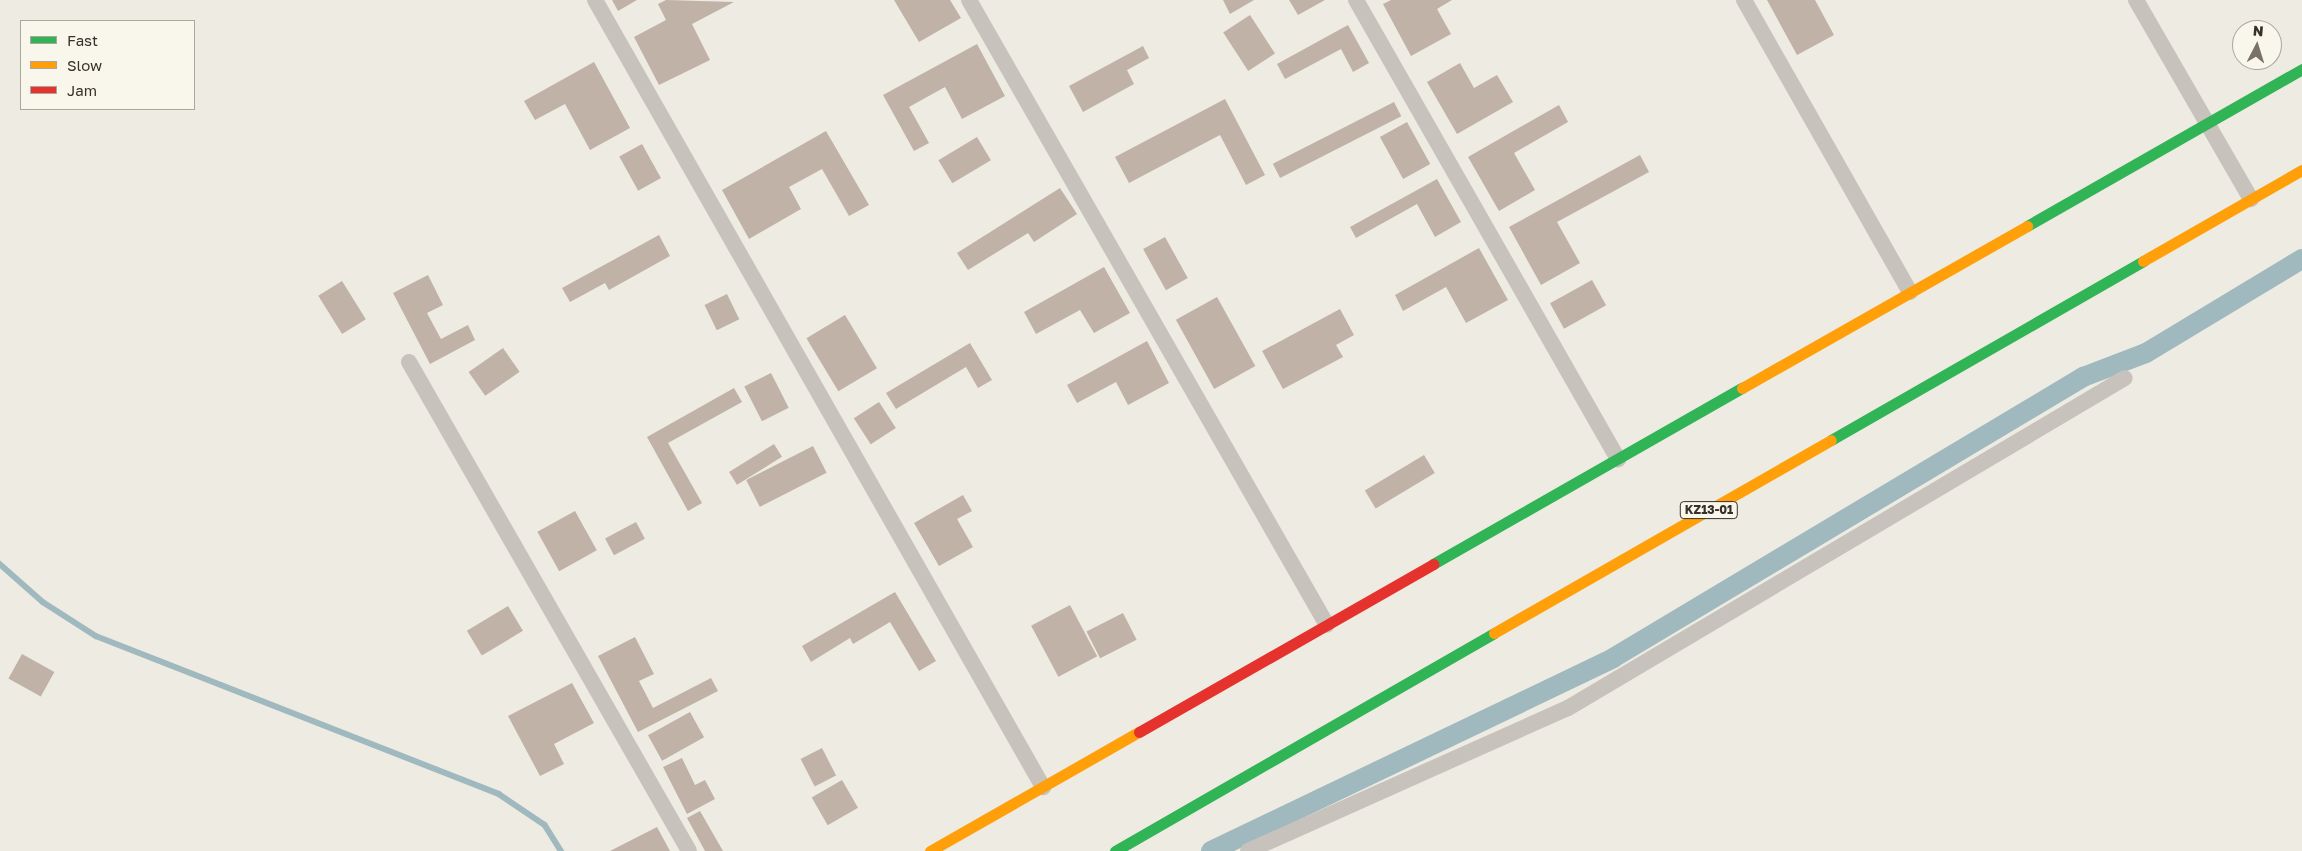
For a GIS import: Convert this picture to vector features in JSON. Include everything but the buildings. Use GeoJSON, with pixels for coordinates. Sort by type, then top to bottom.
{"type":"FeatureCollection","features":[{"type":"Feature","properties":{"kind":"main road"},"geometry":{"type":"LineString","coordinates":[[930,851],[2302,69]]}},
{"type":"Feature","properties":{"kind":"main road","name":"KZ13-01"},"geometry":{"type":"LineString","coordinates":[[1115,851],[2302,170]]}},
{"type":"Feature","properties":{"kind":"street"},"geometry":{"type":"LineString","coordinates":[[595,0],[1043,786]]}},
{"type":"Feature","properties":{"kind":"street"},"geometry":{"type":"LineString","coordinates":[[969,0],[1327,624]]}},
{"type":"Feature","properties":{"kind":"street"},"geometry":{"type":"LineString","coordinates":[[1356,0],[1618,459]]}},
{"type":"Feature","properties":{"kind":"street"},"geometry":{"type":"LineString","coordinates":[[1744,0],[1910,292]]}},
{"type":"Feature","properties":{"kind":"street"},"geometry":{"type":"LineString","coordinates":[[2136,0],[2251,200]]}},
{"type":"Feature","properties":{"kind":"street"},"geometry":{"type":"LineString","coordinates":[[409,362],[689,851]]}},
{"type":"Feature","properties":{"kind":"street"},"geometry":{"type":"LineString","coordinates":[[1248,851],[1568,708],[2125,378]]}},
{"type":"Feature","properties":{"kind":"waterway"},"geometry":{"type":"LineString","coordinates":[[1211,851],[1613,658],[2083,377],[2146,353],[2302,259]]}},
{"type":"Feature","properties":{"kind":"waterway"},"geometry":{"type":"LineString","coordinates":[[0,564],[43,602],[96,636],[499,794],[545,825],[561,851]]}},
{"type":"Feature","properties":{"kind":"traffic: fast"},"geometry":{"type":"LineString","coordinates":[[2027,226],[2302,69]]}},
{"type":"Feature","properties":{"kind":"traffic: fast"},"geometry":{"type":"LineString","coordinates":[[1831,440],[2143,261]]}},
{"type":"Feature","properties":{"kind":"traffic: fast"},"geometry":{"type":"LineString","coordinates":[[1433,564],[1742,388]]}},
{"type":"Feature","properties":{"kind":"traffic: fast"},"geometry":{"type":"LineString","coordinates":[[1115,851],[1494,633]]}},
{"type":"Feature","properties":{"kind":"traffic: slow"},"geometry":{"type":"LineString","coordinates":[[2143,261],[2302,170]]}},
{"type":"Feature","properties":{"kind":"traffic: slow"},"geometry":{"type":"LineString","coordinates":[[1742,388],[2027,226]]}},
{"type":"Feature","properties":{"kind":"traffic: slow"},"geometry":{"type":"LineString","coordinates":[[1494,633],[1831,440]]}},
{"type":"Feature","properties":{"kind":"traffic: slow"},"geometry":{"type":"LineString","coordinates":[[930,851],[1139,732]]}},
{"type":"Feature","properties":{"kind":"traffic: jam"},"geometry":{"type":"LineString","coordinates":[[1139,732],[1433,564]]}}]}
